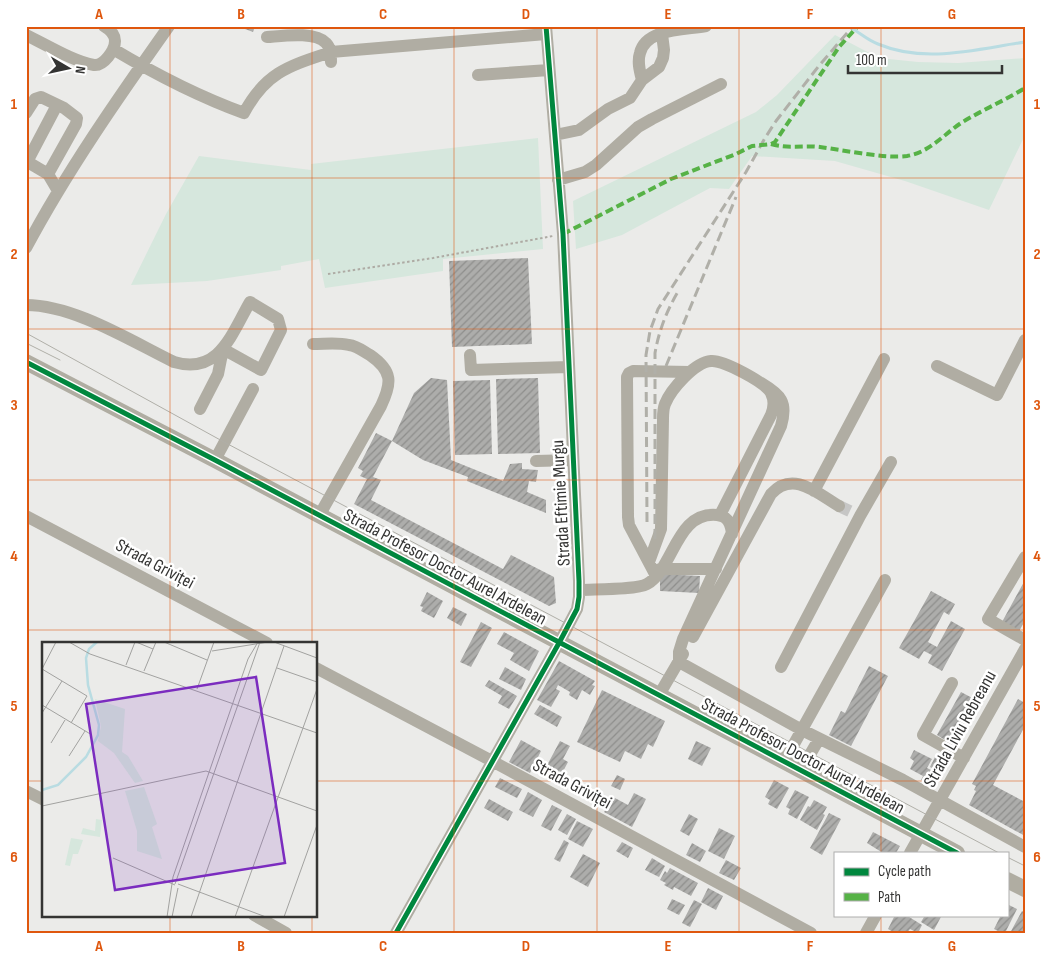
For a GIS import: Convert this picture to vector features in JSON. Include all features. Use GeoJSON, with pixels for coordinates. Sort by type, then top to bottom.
{"type":"FeatureCollection","features":[{"type":"Feature","properties":{"kind":"main road","name":"Strada Profesor Doctor Aurel Ardelean"},"geometry":{"type":"LineString","coordinates":[[26,362],[955,852]]}},
{"type":"Feature","properties":{"kind":"main road"},"geometry":{"type":"LineString","coordinates":[[1008,880],[1025,889]]}},
{"type":"Feature","properties":{"kind":"street"},"geometry":{"type":"LineString","coordinates":[[26,35],[84,62],[103,64],[113,49],[115,40],[112,32],[104,26]]}},
{"type":"Feature","properties":{"kind":"street"},"geometry":{"type":"LineString","coordinates":[[26,248],[58,191],[168,26]]}},
{"type":"Feature","properties":{"kind":"street"},"geometry":{"type":"LineString","coordinates":[[642,80],[639,59],[640,51],[649,39],[662,30],[706,26]]}},
{"type":"Feature","properties":{"kind":"street"},"geometry":{"type":"LineString","coordinates":[[113,49],[140,66],[192,92],[244,113],[256,92],[264,84],[297,62],[546,30]]}},
{"type":"Feature","properties":{"kind":"street","name":"Strada Eftimie Murgu"},"geometry":{"type":"LineString","coordinates":[[396,933],[559,643],[576,609],[579,590],[569,366],[562,234],[546,30]]}},
{"type":"Feature","properties":{"kind":"street"},"geometry":{"type":"LineString","coordinates":[[554,135],[580,130],[608,109],[630,98],[642,80],[659,67],[662,62],[664,50],[662,30]]}},
{"type":"Feature","properties":{"kind":"street"},"geometry":{"type":"LineString","coordinates":[[268,37],[312,36],[325,42],[331,57]]}},
{"type":"Feature","properties":{"kind":"street"},"geometry":{"type":"LineString","coordinates":[[478,75],[549,70]]}},
{"type":"Feature","properties":{"kind":"street"},"geometry":{"type":"LineString","coordinates":[[558,180],[585,172],[596,165],[638,127],[721,84]]}},
{"type":"Feature","properties":{"kind":"street"},"geometry":{"type":"LineString","coordinates":[[26,113],[32,102],[38,97],[44,98],[74,115],[77,121],[48,174]]}},
{"type":"Feature","properties":{"kind":"street"},"geometry":{"type":"LineString","coordinates":[[57,105],[26,162],[48,174],[58,191]]}},
{"type":"Feature","properties":{"kind":"street"},"geometry":{"type":"LineString","coordinates":[[26,305],[46,306],[78,315],[174,362],[183,364],[203,364],[214,358],[223,349],[250,302],[278,319],[281,330],[261,370],[223,349]]}},
{"type":"Feature","properties":{"kind":"street"},"geometry":{"type":"LineString","coordinates":[[936,366],[997,394],[1025,340]]}},
{"type":"Feature","properties":{"kind":"street"},"geometry":{"type":"LineString","coordinates":[[313,344],[341,343],[358,348],[383,366],[388,374],[389,382],[388,392],[381,406],[319,516]]}},
{"type":"Feature","properties":{"kind":"street"},"geometry":{"type":"LineString","coordinates":[[200,408],[218,374],[223,349]]}},
{"type":"Feature","properties":{"kind":"street"},"geometry":{"type":"LineString","coordinates":[[470,355],[471,370],[569,366]]}},
{"type":"Feature","properties":{"kind":"street"},"geometry":{"type":"LineString","coordinates":[[814,492],[884,359]]}},
{"type":"Feature","properties":{"kind":"street"},"geometry":{"type":"LineString","coordinates":[[649,562],[661,529],[662,420],[665,405],[671,394],[690,372],[704,362],[720,362],[775,392],[781,398],[784,407],[784,417],[683,639],[679,652],[679,662]]}},
{"type":"Feature","properties":{"kind":"street"},"geometry":{"type":"LineString","coordinates":[[658,573],[649,562],[629,525],[627,377],[633,371],[690,372]]}},
{"type":"Feature","properties":{"kind":"street"},"geometry":{"type":"LineString","coordinates":[[720,515],[772,416],[774,399],[767,387],[761,383]]}},
{"type":"Feature","properties":{"kind":"street"},"geometry":{"type":"LineString","coordinates":[[215,460],[253,389]]}},
{"type":"Feature","properties":{"kind":"street"},"geometry":{"type":"LineString","coordinates":[[536,461],[573,460]]}},
{"type":"Feature","properties":{"kind":"street"},"geometry":{"type":"LineString","coordinates":[[781,667],[857,515],[891,462]]}},
{"type":"Feature","properties":{"kind":"street"},"geometry":{"type":"LineString","coordinates":[[659,696],[771,494],[777,488],[788,483],[799,484],[839,506]]}},
{"type":"Feature","properties":{"kind":"street"},"geometry":{"type":"LineString","coordinates":[[579,590],[639,586],[649,583],[658,573],[690,524],[708,515],[720,515],[728,520],[732,534]]}},
{"type":"Feature","properties":{"kind":"street","name":"Strada Griviței"},"geometry":{"type":"LineString","coordinates":[[26,516],[265,642]]}},
{"type":"Feature","properties":{"kind":"street"},"geometry":{"type":"LineString","coordinates":[[1025,557],[985,617],[1025,640]]}},
{"type":"Feature","properties":{"kind":"street"},"geometry":{"type":"LineString","coordinates":[[658,573],[716,569]]}},
{"type":"Feature","properties":{"kind":"street"},"geometry":{"type":"LineString","coordinates":[[784,762],[885,580]]}},
{"type":"Feature","properties":{"kind":"street","name":"Strada Liviu Rebreanu"},"geometry":{"type":"LineString","coordinates":[[911,852],[1025,648]]}},
{"type":"Feature","properties":{"kind":"street"},"geometry":{"type":"LineString","coordinates":[[679,662],[802,730],[903,780],[1025,847]]}},
{"type":"Feature","properties":{"kind":"street","name":"Strada Griviței"},"geometry":{"type":"LineString","coordinates":[[318,669],[811,933]]}},
{"type":"Feature","properties":{"kind":"street"},"geometry":{"type":"LineString","coordinates":[[952,683],[923,735],[964,758]]}},
{"type":"Feature","properties":{"kind":"street"},"geometry":{"type":"LineString","coordinates":[[801,770],[819,739]]}},
{"type":"Feature","properties":{"kind":"street"},"geometry":{"type":"LineString","coordinates":[[26,791],[42,799]]}},
{"type":"Feature","properties":{"kind":"street"},"geometry":{"type":"LineString","coordinates":[[256,916],[286,933]]}},
{"type":"Feature","properties":{"kind":"street"},"geometry":{"type":"LineString","coordinates":[[866,933],[875,916]]}},
{"type":"Feature","properties":{"kind":"path"},"geometry":{"type":"LineString","coordinates":[[328,274],[526,242],[562,234]]}},
{"type":"Feature","properties":{"kind":"green space"},"geometry":{"type":"Polygon","coordinates":[[[835,35],[879,58],[918,62],[958,63],[1025,58],[1025,135],[989,210],[905,181],[835,161],[752,156],[729,189],[710,188],[622,235],[576,249],[573,201],[756,112],[777,95],[835,35]]]}},
{"type":"Feature","properties":{"kind":"green space"},"geometry":{"type":"Polygon","coordinates":[[[538,138],[543,249],[443,259],[443,271],[325,288],[319,259],[281,266],[281,270],[207,281],[131,285],[166,214],[199,156],[311,170],[311,164],[538,138]]]}},
{"type":"Feature","properties":{"kind":"building"},"geometry":{"type":"Polygon","coordinates":[[[246,26],[255,26],[253,32],[245,29],[246,26]]]}},
{"type":"Feature","properties":{"kind":"building"},"geometry":{"type":"Polygon","coordinates":[[[528,258],[532,344],[452,347],[449,261],[528,258]]]}},
{"type":"Feature","properties":{"kind":"building"},"geometry":{"type":"Polygon","coordinates":[[[431,378],[447,380],[451,460],[503,481],[510,464],[522,463],[522,469],[538,470],[536,482],[529,481],[527,492],[546,500],[546,513],[467,481],[468,477],[423,460],[392,441],[414,393],[431,378]]]}},
{"type":"Feature","properties":{"kind":"building"},"geometry":{"type":"Polygon","coordinates":[[[538,378],[540,453],[498,454],[496,379],[538,378]]]}},
{"type":"Feature","properties":{"kind":"building"},"geometry":{"type":"Polygon","coordinates":[[[490,380],[492,454],[455,455],[453,381],[490,380]]]}},
{"type":"Feature","properties":{"kind":"building"},"geometry":{"type":"Polygon","coordinates":[[[376,433],[392,441],[373,477],[381,480],[371,500],[503,569],[511,555],[554,577],[556,603],[549,606],[354,504],[367,479],[360,476],[363,471],[358,468],[376,433]]]}},
{"type":"Feature","properties":{"kind":"building"},"geometry":{"type":"Polygon","coordinates":[[[660,574],[700,576],[699,593],[660,591],[660,574]]]}},
{"type":"Feature","properties":{"kind":"building"},"geometry":{"type":"Polygon","coordinates":[[[1025,580],[1025,621],[1019,631],[1002,622],[1025,580]]]}},
{"type":"Feature","properties":{"kind":"building"},"geometry":{"type":"Polygon","coordinates":[[[931,591],[955,604],[949,615],[944,612],[928,642],[937,647],[951,621],[965,629],[942,671],[928,663],[932,655],[924,651],[919,659],[899,648],[931,591]]]}},
{"type":"Feature","properties":{"kind":"building"},"geometry":{"type":"Polygon","coordinates":[[[427,592],[443,601],[434,618],[421,611],[423,607],[420,606],[427,592]]]}},
{"type":"Feature","properties":{"kind":"building"},"geometry":{"type":"Polygon","coordinates":[[[453,607],[467,614],[461,626],[447,618],[453,607]]]}},
{"type":"Feature","properties":{"kind":"building"},"geometry":{"type":"Polygon","coordinates":[[[481,622],[492,628],[471,667],[460,662],[481,622]]]}},
{"type":"Feature","properties":{"kind":"building"},"geometry":{"type":"Polygon","coordinates":[[[504,632],[539,651],[529,671],[510,660],[514,653],[497,644],[504,632]]]}},
{"type":"Feature","properties":{"kind":"building"},"geometry":{"type":"Polygon","coordinates":[[[559,661],[595,681],[592,685],[595,686],[590,695],[582,690],[577,700],[569,695],[570,692],[558,685],[556,689],[560,691],[551,707],[537,700],[559,661]]]}},
{"type":"Feature","properties":{"kind":"building"},"geometry":{"type":"Polygon","coordinates":[[[869,666],[888,676],[851,746],[829,735],[841,711],[845,713],[869,666]]]}},
{"type":"Feature","properties":{"kind":"building"},"geometry":{"type":"Polygon","coordinates":[[[505,667],[526,679],[521,690],[499,679],[505,667]]]}},
{"type":"Feature","properties":{"kind":"building"},"geometry":{"type":"Polygon","coordinates":[[[489,680],[517,696],[509,709],[498,703],[502,696],[485,686],[489,680]]]}},
{"type":"Feature","properties":{"kind":"building"},"geometry":{"type":"Polygon","coordinates":[[[602,690],[665,721],[653,747],[648,744],[641,759],[625,751],[620,762],[577,742],[602,690]]]}},
{"type":"Feature","properties":{"kind":"building"},"geometry":{"type":"Polygon","coordinates":[[[961,692],[978,701],[953,745],[937,735],[961,692]]]}},
{"type":"Feature","properties":{"kind":"building"},"geometry":{"type":"Polygon","coordinates":[[[1018,699],[1025,703],[1025,726],[993,785],[1025,802],[1025,836],[969,805],[976,791],[974,790],[976,786],[972,784],[1018,699]]]}},
{"type":"Feature","properties":{"kind":"building"},"geometry":{"type":"Polygon","coordinates":[[[540,705],[562,717],[557,727],[534,714],[540,705]]]}},
{"type":"Feature","properties":{"kind":"building"},"geometry":{"type":"Polygon","coordinates":[[[521,740],[541,751],[530,773],[509,762],[521,740]]]}},
{"type":"Feature","properties":{"kind":"building"},"geometry":{"type":"Polygon","coordinates":[[[560,741],[570,746],[563,759],[568,762],[559,779],[544,771],[560,741]]]}},
{"type":"Feature","properties":{"kind":"building"},"geometry":{"type":"Polygon","coordinates":[[[696,741],[711,748],[702,766],[688,759],[696,741]]]}},
{"type":"Feature","properties":{"kind":"building"},"geometry":{"type":"Polygon","coordinates":[[[914,750],[932,759],[927,768],[939,774],[933,786],[921,780],[923,776],[910,769],[914,761],[910,758],[914,750]]]}},
{"type":"Feature","properties":{"kind":"building"},"geometry":{"type":"Polygon","coordinates":[[[935,757],[943,761],[938,771],[930,767],[935,757]]]}},
{"type":"Feature","properties":{"kind":"building"},"geometry":{"type":"Polygon","coordinates":[[[617,775],[625,779],[620,790],[611,786],[617,775]]]}},
{"type":"Feature","properties":{"kind":"building"},"geometry":{"type":"Polygon","coordinates":[[[500,778],[522,789],[517,798],[495,787],[500,778]]]}},
{"type":"Feature","properties":{"kind":"building"},"geometry":{"type":"Polygon","coordinates":[[[774,780],[789,788],[777,809],[768,804],[770,800],[765,797],[774,780]]]}},
{"type":"Feature","properties":{"kind":"building"},"geometry":{"type":"Polygon","coordinates":[[[795,790],[809,797],[797,819],[788,814],[790,809],[786,807],[795,790]]]}},
{"type":"Feature","properties":{"kind":"building"},"geometry":{"type":"Polygon","coordinates":[[[528,792],[542,800],[533,817],[519,810],[528,792]]]}},
{"type":"Feature","properties":{"kind":"building"},"geometry":{"type":"Polygon","coordinates":[[[634,793],[646,799],[632,827],[604,812],[613,797],[628,805],[634,793]]]}},
{"type":"Feature","properties":{"kind":"building"},"geometry":{"type":"Polygon","coordinates":[[[489,799],[513,812],[508,821],[484,808],[489,799]]]}},
{"type":"Feature","properties":{"kind":"building"},"geometry":{"type":"Polygon","coordinates":[[[814,800],[827,807],[817,830],[800,820],[814,800]]]}},
{"type":"Feature","properties":{"kind":"building"},"geometry":{"type":"Polygon","coordinates":[[[552,805],[562,810],[551,831],[541,826],[552,805]]]}},
{"type":"Feature","properties":{"kind":"building"},"geometry":{"type":"Polygon","coordinates":[[[829,813],[841,819],[822,855],[810,848],[829,813]]]}},
{"type":"Feature","properties":{"kind":"building"},"geometry":{"type":"Polygon","coordinates":[[[567,814],[576,819],[567,835],[558,830],[567,814]]]}},
{"type":"Feature","properties":{"kind":"building"},"geometry":{"type":"Polygon","coordinates":[[[689,814],[698,819],[689,836],[680,831],[689,814]]]}},
{"type":"Feature","properties":{"kind":"building"},"geometry":{"type":"Polygon","coordinates":[[[577,821],[593,829],[583,847],[568,839],[577,821]]]}},
{"type":"Feature","properties":{"kind":"building"},"geometry":{"type":"Polygon","coordinates":[[[719,828],[735,836],[724,859],[708,851],[719,828]]]}},
{"type":"Feature","properties":{"kind":"building"},"geometry":{"type":"Polygon","coordinates":[[[873,832],[900,846],[897,852],[881,852],[867,843],[873,832]]]}},
{"type":"Feature","properties":{"kind":"building"},"geometry":{"type":"Polygon","coordinates":[[[564,840],[569,843],[560,862],[554,859],[564,840]]]}},
{"type":"Feature","properties":{"kind":"building"},"geometry":{"type":"Polygon","coordinates":[[[622,842],[633,848],[628,858],[616,851],[622,842]]]}},
{"type":"Feature","properties":{"kind":"building"},"geometry":{"type":"Polygon","coordinates":[[[692,843],[706,851],[700,862],[686,855],[692,843]]]}},
{"type":"Feature","properties":{"kind":"building"},"geometry":{"type":"Polygon","coordinates":[[[583,854],[600,863],[588,887],[570,877],[583,854]]]}},
{"type":"Feature","properties":{"kind":"building"},"geometry":{"type":"Polygon","coordinates":[[[652,858],[665,866],[659,877],[645,870],[652,858]]]}},
{"type":"Feature","properties":{"kind":"building"},"geometry":{"type":"Polygon","coordinates":[[[726,860],[741,868],[734,880],[719,873],[726,860]]]}},
{"type":"Feature","properties":{"kind":"building"},"geometry":{"type":"Polygon","coordinates":[[[670,868],[698,883],[691,896],[674,887],[673,890],[664,885],[666,883],[660,880],[665,871],[667,873],[670,868]]]}},
{"type":"Feature","properties":{"kind":"building"},"geometry":{"type":"Polygon","coordinates":[[[708,888],[723,896],[716,910],[701,902],[708,888]]]}},
{"type":"Feature","properties":{"kind":"building"},"geometry":{"type":"Polygon","coordinates":[[[672,899],[685,905],[679,915],[667,909],[672,899]]]}},
{"type":"Feature","properties":{"kind":"building"},"geometry":{"type":"Polygon","coordinates":[[[694,900],[702,904],[690,927],[682,923],[694,900]]]}},
{"type":"Feature","properties":{"kind":"building"},"geometry":{"type":"Polygon","coordinates":[[[1008,904],[1017,909],[1005,933],[994,929],[1000,916],[1008,916],[1008,904]]]}},
{"type":"Feature","properties":{"kind":"building"},"geometry":{"type":"Polygon","coordinates":[[[1022,911],[1025,913],[1025,933],[1010,933],[1022,911]]]}},
{"type":"Feature","properties":{"kind":"building"},"geometry":{"type":"Polygon","coordinates":[[[894,916],[908,916],[922,925],[918,933],[910,929],[907,933],[895,933],[888,929],[894,916]]]}},
{"type":"Feature","properties":{"kind":"building"},"geometry":{"type":"Polygon","coordinates":[[[922,916],[941,916],[934,930],[921,922],[924,917],[922,916]]]}},
{"type":"Feature","properties":{"kind":"waterway"},"geometry":{"type":"LineString","coordinates":[[848,26],[878,44],[914,53],[951,53],[1025,42]]}},
{"type":"Feature","properties":{"kind":"tunnel"},"geometry":{"type":"LineString","coordinates":[[839,506],[854,513]]}},
{"type":"Feature","properties":{"kind":"tram line"},"geometry":{"type":"LineString","coordinates":[[26,333],[224,442],[997,852]]}},
{"type":"Feature","properties":{"kind":"tram line"},"geometry":{"type":"LineString","coordinates":[[26,343],[60,360]]}},
{"type":"Feature","properties":{"kind":"tram line"},"geometry":{"type":"LineString","coordinates":[[1008,858],[1025,866]]}},
{"type":"Feature","properties":{"kind":"railway"},"geometry":{"type":"LineString","coordinates":[[647,522],[646,355],[650,331],[658,309],[746,172],[776,121],[853,26]]}},
{"type":"Feature","properties":{"kind":"railway"},"geometry":{"type":"LineString","coordinates":[[666,366],[736,197]]}},
{"type":"Feature","properties":{"kind":"railway"},"geometry":{"type":"LineString","coordinates":[[655,539],[655,353],[664,320],[679,290]]}},
{"type":"Feature","properties":{"kind":"marked path"},"geometry":{"type":"LineString","coordinates":[[563,234],[671,179],[752,146],[775,142],[839,47],[858,26]]}},
{"type":"Feature","properties":{"kind":"marked path"},"geometry":{"type":"LineString","coordinates":[[771,144],[820,147],[864,154],[907,156],[923,151],[961,123],[1025,88]]}},
{"type":"Feature","properties":{"kind":"cycle path"},"geometry":{"type":"LineString","coordinates":[[396,933],[559,643],[577,609],[579,597],[563,234],[546,26]]}},
{"type":"Feature","properties":{"kind":"cycle path"},"geometry":{"type":"LineString","coordinates":[[26,362],[955,852]]}}]}
